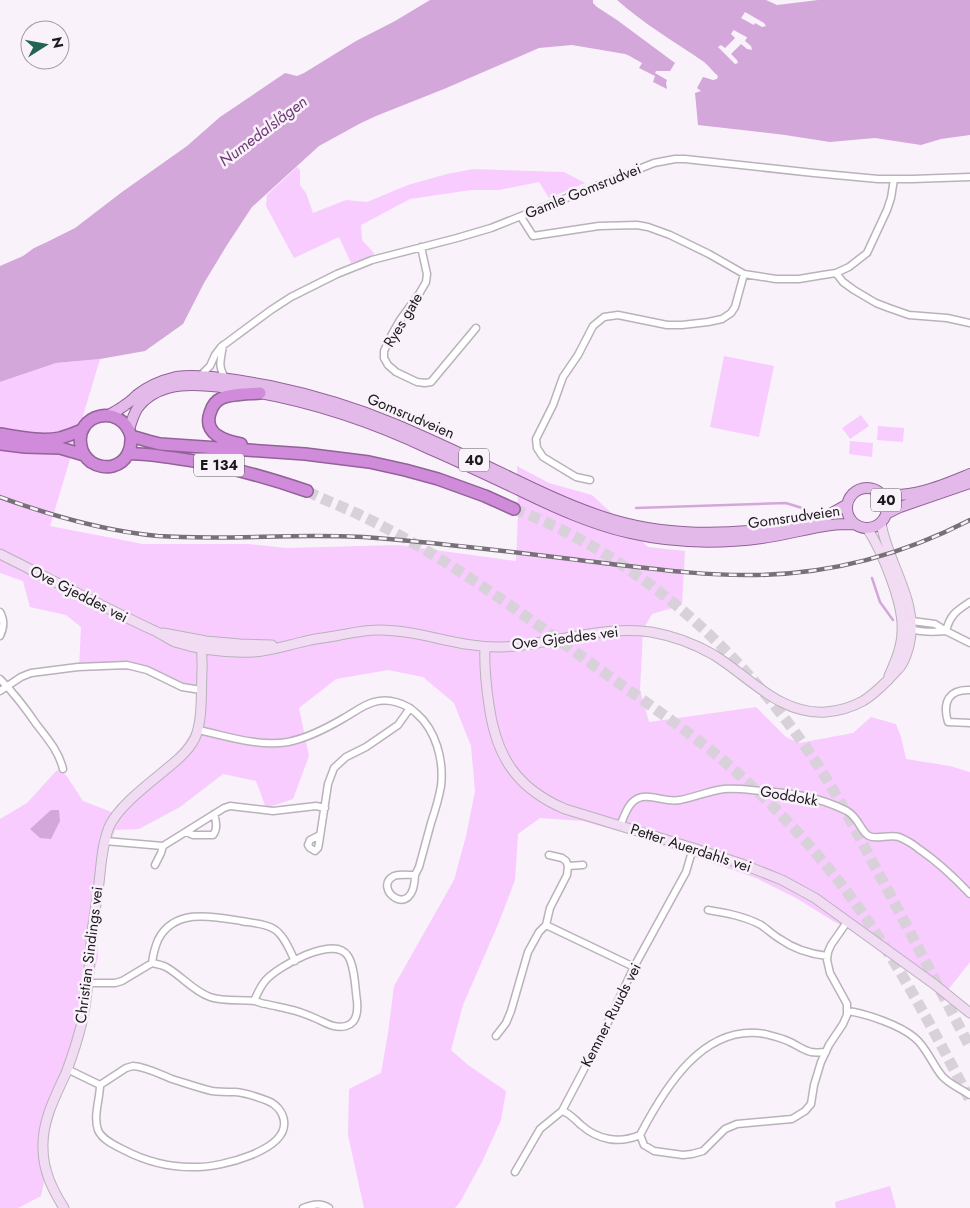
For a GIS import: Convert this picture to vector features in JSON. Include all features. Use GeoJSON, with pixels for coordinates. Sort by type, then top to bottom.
{"type":"FeatureCollection","features":[{"type":"Feature","properties":{"kind":"highway","name":"E 134"},"geometry":{"type":"LineString","coordinates":[[260,393],[220,398],[215,402],[210,411],[209,424],[216,435],[226,441],[272,451]]}},
{"type":"Feature","properties":{"kind":"highway"},"geometry":{"type":"LineString","coordinates":[[108,415],[93,419],[82,430],[80,443],[88,460],[100,466],[119,463],[128,454],[131,445],[130,432]]}},
{"type":"Feature","properties":{"kind":"highway","name":"E 134"},"geometry":{"type":"LineString","coordinates":[[108,415],[121,420],[130,432],[148,441],[160,444],[334,457],[405,470],[438,479],[514,508]]}},
{"type":"Feature","properties":{"kind":"highway"},"geometry":{"type":"LineString","coordinates":[[0,434],[53,439],[82,430]]}},
{"type":"Feature","properties":{"kind":"highway"},"geometry":{"type":"LineString","coordinates":[[0,444],[60,448],[84,455]]}},
{"type":"Feature","properties":{"kind":"highway","name":"E 134"},"geometry":{"type":"LineString","coordinates":[[128,454],[146,454],[223,466],[256,474],[307,491]]}},
{"type":"Feature","properties":{"kind":"main road","name":"Gomsrudveien"},"geometry":{"type":"LineString","coordinates":[[108,415],[126,405],[142,392],[176,377],[200,376],[226,379],[262,384],[302,393],[375,416],[582,510],[640,527],[696,533],[760,530],[818,519],[846,505]]}},
{"type":"Feature","properties":{"kind":"main road","name":"Gomsrudveien"},"geometry":{"type":"LineString","coordinates":[[130,432],[134,414],[139,405],[152,395],[178,385],[196,384],[260,393],[318,406],[372,424],[418,443],[556,508],[596,524],[630,533],[680,541],[719,542],[761,538],[832,525],[854,524]]}},
{"type":"Feature","properties":{"kind":"main road","name":"40"},"geometry":{"type":"LineString","coordinates":[[970,474],[911,494],[895,496],[882,494],[869,487],[860,488],[852,494],[846,505],[847,515],[858,526],[867,528],[877,526],[884,518],[906,504],[970,483]]}},
{"type":"Feature","properties":{"kind":"main road","name":"40"},"geometry":{"type":"LineString","coordinates":[[882,494],[887,505],[884,518]]}},
{"type":"Feature","properties":{"kind":"street","name":"Gamle Gomsrudvei"},"geometry":{"type":"LineString","coordinates":[[200,376],[210,366],[218,349],[271,310],[306,288],[372,260],[471,234],[654,163],[675,159],[702,160],[838,176],[894,179],[970,177]]}},
{"type":"Feature","properties":{"kind":"street"},"geometry":{"type":"LineString","coordinates":[[521,216],[533,236],[599,226],[637,225],[648,227],[709,254],[744,274],[776,279],[801,278],[836,273],[849,267],[867,253],[888,210],[894,179]]}},
{"type":"Feature","properties":{"kind":"street","name":"Ryes gate"},"geometry":{"type":"LineString","coordinates":[[420,247],[427,274],[426,282],[400,320],[384,351],[384,358],[388,365],[396,372],[417,382],[431,382],[476,328]]}},
{"type":"Feature","properties":{"kind":"street"},"geometry":{"type":"LineString","coordinates":[[836,273],[843,282],[854,290],[889,308],[909,315],[947,318],[970,323]]}},
{"type":"Feature","properties":{"kind":"street"},"geometry":{"type":"LineString","coordinates":[[590,480],[576,477],[543,457],[537,448],[536,439],[553,405],[563,377],[578,355],[593,326],[604,317],[618,315],[667,325],[708,322],[727,316],[735,306],[744,274]]}},
{"type":"Feature","properties":{"kind":"street"},"geometry":{"type":"LineString","coordinates":[[223,345],[220,365],[222,374],[226,379]]}},
{"type":"Feature","properties":{"kind":"street","name":"Ove Gjeddes vei"},"geometry":{"type":"LineString","coordinates":[[0,554],[116,613],[158,632],[206,646],[303,642],[355,632],[379,630],[403,631],[461,644],[485,647],[529,644],[609,631],[635,631],[666,635],[691,643],[715,656],[770,697],[791,707],[811,712],[833,712],[852,706],[870,696],[888,680],[908,625],[907,599],[888,549],[884,518]]}},
{"type":"Feature","properties":{"kind":"street","name":"Ove Gjeddes vei"},"geometry":{"type":"LineString","coordinates":[[867,528],[875,541],[908,625]]}},
{"type":"Feature","properties":{"kind":"street"},"geometry":{"type":"LineString","coordinates":[[946,631],[952,615],[970,602]]}},
{"type":"Feature","properties":{"kind":"street"},"geometry":{"type":"LineString","coordinates":[[0,612],[3,620],[0,636]]}},
{"type":"Feature","properties":{"kind":"street"},"geometry":{"type":"LineString","coordinates":[[908,625],[936,624],[970,643]]}},
{"type":"Feature","properties":{"kind":"street","name":"Christian Sindings vei"},"geometry":{"type":"LineString","coordinates":[[64,1208],[48,1178],[43,1148],[44,1132],[47,1114],[67,1069],[82,1025],[86,1005],[92,931],[105,841],[110,826],[117,814],[186,752],[195,738],[200,719],[206,646]]}},
{"type":"Feature","properties":{"kind":"street","name":"Petter Auerdahls vei"},"geometry":{"type":"LineString","coordinates":[[485,647],[484,675],[497,743],[512,769],[538,795],[565,808],[694,848],[782,880],[815,898],[970,1012]]}},
{"type":"Feature","properties":{"kind":"street"},"geometry":{"type":"LineString","coordinates":[[0,691],[21,677],[31,673],[78,667],[127,665],[147,670],[182,687],[201,690]]}},
{"type":"Feature","properties":{"kind":"street"},"geometry":{"type":"LineString","coordinates":[[0,679],[17,697],[54,747],[63,769]]}},
{"type":"Feature","properties":{"kind":"street"},"geometry":{"type":"LineString","coordinates":[[970,690],[957,691],[950,696],[946,707],[948,722],[970,723]]}},
{"type":"Feature","properties":{"kind":"street"},"geometry":{"type":"LineString","coordinates":[[198,730],[266,743],[289,742],[313,734],[374,702],[392,701],[402,703],[410,708],[432,732],[438,751],[442,776],[438,798],[419,867],[415,875],[412,892],[402,900],[398,900],[390,894],[388,889],[389,881],[393,877],[415,875]]}},
{"type":"Feature","properties":{"kind":"street"},"geometry":{"type":"LineString","coordinates":[[320,835],[328,784],[334,768],[346,757],[398,725],[410,708]]}},
{"type":"Feature","properties":{"kind":"street","name":"Goddokk"},"geometry":{"type":"LineString","coordinates":[[620,826],[628,807],[633,801],[643,797],[677,800],[717,790],[736,788],[798,794],[817,799],[847,811],[857,820],[865,833],[871,837],[893,836],[910,843],[943,867],[970,894]]}},
{"type":"Feature","properties":{"kind":"street"},"geometry":{"type":"LineString","coordinates":[[105,841],[163,846],[230,806],[273,811],[310,806],[325,808]]}},
{"type":"Feature","properties":{"kind":"street"},"geometry":{"type":"LineString","coordinates":[[187,832],[212,835],[216,829],[214,814]]}},
{"type":"Feature","properties":{"kind":"street"},"geometry":{"type":"LineString","coordinates":[[155,865],[162,853],[163,846]]}},
{"type":"Feature","properties":{"kind":"street","name":"Kemner Ruuds vei"},"geometry":{"type":"LineString","coordinates":[[515,1172],[540,1129],[562,1111],[634,967],[686,872],[694,848]]}},
{"type":"Feature","properties":{"kind":"street"},"geometry":{"type":"LineString","coordinates":[[496,1036],[506,1023],[528,952],[538,932],[546,925],[550,908],[567,875],[568,866],[566,861],[549,855]]}},
{"type":"Feature","properties":{"kind":"street"},"geometry":{"type":"LineString","coordinates":[[568,866],[583,866]]}},
{"type":"Feature","properties":{"kind":"street"},"geometry":{"type":"LineString","coordinates":[[708,910],[742,917],[761,925],[797,948],[827,956]]}},
{"type":"Feature","properties":{"kind":"street"},"geometry":{"type":"LineString","coordinates":[[152,963],[155,948],[166,930],[174,923],[194,916],[214,917],[265,925],[275,929],[282,937],[295,961]]}},
{"type":"Feature","properties":{"kind":"street"},"geometry":{"type":"LineString","coordinates":[[640,1135],[644,1145],[654,1151],[692,1154],[703,1151],[725,1129],[737,1124],[792,1119],[811,1104],[821,1062],[829,1045],[846,1019],[848,1011],[846,1000],[830,973],[827,956],[831,946],[847,922]]}},
{"type":"Feature","properties":{"kind":"street"},"geometry":{"type":"LineString","coordinates":[[546,925],[634,967]]}},
{"type":"Feature","properties":{"kind":"street"},"geometry":{"type":"LineString","coordinates":[[88,983],[109,984],[122,981],[152,963],[165,966],[209,997],[218,1000],[254,1001],[287,1008],[338,1027],[354,1021],[356,1015],[357,1004],[354,975],[348,955],[341,950],[333,949],[322,949],[310,953],[281,968],[266,980],[254,1001]]}},
{"type":"Feature","properties":{"kind":"street"},"geometry":{"type":"LineString","coordinates":[[848,1011],[865,1014],[880,1020],[915,1038],[943,1077],[970,1095]]}},
{"type":"Feature","properties":{"kind":"street"},"geometry":{"type":"LineString","coordinates":[[562,1111],[567,1112],[584,1128],[600,1137],[623,1140],[640,1135],[661,1098],[686,1066],[709,1045],[724,1038],[743,1034],[763,1034],[790,1042],[809,1051],[826,1052]]}},
{"type":"Feature","properties":{"kind":"street"},"geometry":{"type":"LineString","coordinates":[[139,1066],[204,1089],[218,1092],[236,1092],[270,1102],[280,1110],[284,1118],[284,1126],[277,1139],[270,1145],[246,1158],[211,1166],[165,1165],[139,1158],[111,1143],[98,1132],[96,1123],[100,1085],[126,1068],[139,1066]]}},
{"type":"Feature","properties":{"kind":"street"},"geometry":{"type":"LineString","coordinates":[[67,1069],[100,1085]]}},
{"type":"Feature","properties":{"kind":"street"},"geometry":{"type":"LineString","coordinates":[[303,1208],[318,1204],[329,1208]]}},
{"type":"Feature","properties":{"kind":"shaded area"},"geometry":{"type":"Polygon","coordinates":[[[297,167],[300,170],[300,185],[306,193],[313,213],[346,200],[367,202],[408,185],[473,169],[564,172],[585,183],[549,198],[539,182],[499,190],[471,190],[410,199],[361,225],[362,240],[374,253],[373,256],[351,263],[339,237],[294,258],[266,206],[267,195],[297,167]]]}},
{"type":"Feature","properties":{"kind":"shaded area"},"geometry":{"type":"Polygon","coordinates":[[[724,356],[774,366],[759,437],[710,427],[724,356]]]}},
{"type":"Feature","properties":{"kind":"shaded area"},"geometry":{"type":"Polygon","coordinates":[[[100,359],[50,526],[143,544],[249,544],[286,548],[398,545],[516,561],[518,516],[517,466],[549,483],[592,495],[648,547],[685,551],[682,605],[652,614],[643,630],[640,690],[649,722],[756,707],[786,737],[799,743],[853,733],[871,717],[896,724],[906,759],[950,766],[970,772],[970,962],[944,995],[873,942],[833,921],[796,898],[756,878],[625,833],[583,821],[540,818],[518,834],[515,880],[463,1005],[451,1050],[468,1065],[506,1091],[501,1120],[482,1162],[455,1208],[364,1208],[348,1135],[349,1089],[381,1073],[394,986],[454,880],[466,836],[475,791],[471,746],[454,703],[423,677],[388,670],[336,679],[299,708],[309,756],[293,799],[266,808],[256,781],[223,774],[180,807],[139,829],[115,830],[103,865],[95,911],[98,956],[88,1001],[48,1132],[45,1178],[41,1196],[18,1208],[0,1208],[0,819],[27,803],[57,770],[66,775],[83,801],[117,814],[165,766],[182,747],[195,727],[199,691],[180,688],[140,671],[79,668],[81,627],[66,615],[30,607],[23,581],[0,573],[0,382],[56,363],[100,359]]]}},
{"type":"Feature","properties":{"kind":"shaded area"},"geometry":{"type":"Polygon","coordinates":[[[861,415],[869,426],[850,439],[842,428],[861,415]]]}},
{"type":"Feature","properties":{"kind":"shaded area"},"geometry":{"type":"Polygon","coordinates":[[[878,426],[904,428],[903,442],[877,440],[878,426]]]}},
{"type":"Feature","properties":{"kind":"shaded area"},"geometry":{"type":"Polygon","coordinates":[[[850,441],[873,443],[872,457],[849,454],[850,441]]]}},
{"type":"Feature","properties":{"kind":"shaded area"},"geometry":{"type":"Polygon","coordinates":[[[890,1186],[896,1208],[836,1208],[835,1202],[890,1186]]]}},
{"type":"Feature","properties":{"kind":"water"},"geometry":{"type":"Polygon","coordinates":[[[430,0],[593,0],[597,7],[675,63],[670,71],[656,71],[655,73],[667,80],[667,89],[653,82],[655,76],[639,68],[642,63],[625,54],[572,45],[539,48],[376,116],[319,146],[252,207],[204,283],[183,324],[145,351],[100,359],[56,363],[0,382],[0,266],[75,228],[187,146],[220,117],[285,73],[297,76],[304,73],[356,41],[430,0]]]}},
{"type":"Feature","properties":{"kind":"water"},"geometry":{"type":"Polygon","coordinates":[[[617,0],[766,0],[777,5],[818,0],[970,0],[970,135],[941,139],[921,145],[875,138],[830,142],[698,125],[695,93],[701,91],[697,88],[703,77],[713,80],[717,79],[718,76],[704,62],[627,9],[617,0]],[[745,12],[731,34],[735,38],[725,48],[721,45],[718,47],[735,64],[738,63],[731,54],[741,44],[747,49],[752,50],[751,46],[745,41],[755,23],[762,27],[766,26],[745,12]]]}},
{"type":"Feature","properties":{"kind":"water"},"geometry":{"type":"Polygon","coordinates":[[[51,810],[59,810],[60,821],[51,839],[40,838],[30,829],[51,810]]]}},
{"type":"Feature","properties":{"kind":"waterway","name":"Numedalslågen"},"geometry":{"type":"LineString","coordinates":[[693,0],[767,40]]}},
{"type":"Feature","properties":{"kind":"waterway"},"geometry":{"type":"LineString","coordinates":[[636,508],[786,503],[802,508]]}},
{"type":"Feature","properties":{"kind":"waterway"},"geometry":{"type":"LineString","coordinates":[[872,578],[880,602],[893,620]]}},
{"type":"Feature","properties":{"kind":"tunnel"},"geometry":{"type":"LineString","coordinates":[[307,491],[393,532],[473,580],[677,724],[747,781],[787,821],[847,891],[904,978],[970,1100]]}},
{"type":"Feature","properties":{"kind":"tunnel"},"geometry":{"type":"LineString","coordinates":[[514,509],[562,530],[598,550],[633,573],[698,624],[756,683],[807,749],[836,795],[970,1047]]}},
{"type":"Feature","properties":{"kind":"railway"},"geometry":{"type":"LineString","coordinates":[[0,497],[78,522],[138,534],[213,538],[349,536],[461,546],[660,570],[737,575],[784,574],[812,571],[866,560],[919,543],[970,520]]}}]}
